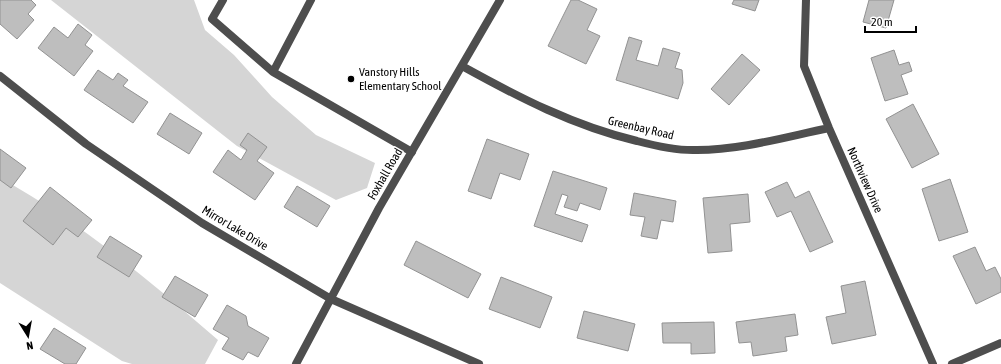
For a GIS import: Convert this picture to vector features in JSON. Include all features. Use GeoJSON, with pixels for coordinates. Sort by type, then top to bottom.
{"type":"FeatureCollection","features":[{"type":"Feature","properties":{"kind":"street"},"geometry":{"type":"LineString","coordinates":[[223,0],[212,19],[273,72],[412,152]]}},
{"type":"Feature","properties":{"kind":"street"},"geometry":{"type":"LineString","coordinates":[[273,72],[311,0]]}},
{"type":"Feature","properties":{"kind":"street","name":"Foxhall Road"},"geometry":{"type":"LineString","coordinates":[[296,364],[379,208],[500,0]]}},
{"type":"Feature","properties":{"kind":"street","name":"Northview Drive"},"geometry":{"type":"LineString","coordinates":[[806,0],[804,66],[828,128],[933,364]]}},
{"type":"Feature","properties":{"kind":"street","name":"Greenbay Road"},"geometry":{"type":"LineString","coordinates":[[462,66],[528,102],[571,121],[616,136],[661,147],[696,150],[731,147],[828,128]]}},
{"type":"Feature","properties":{"kind":"street","name":"Mirror Lake Drive"},"geometry":{"type":"LineString","coordinates":[[0,76],[86,144],[172,204],[331,298],[479,364]]}},
{"type":"Feature","properties":{"kind":"street"},"geometry":{"type":"LineString","coordinates":[[952,364],[1001,343]]}},
{"type":"Feature","properties":{"kind":"shaded area"},"geometry":{"type":"Polygon","coordinates":[[[51,0],[194,0],[205,30],[234,55],[272,97],[316,135],[375,163],[367,188],[336,200],[237,146],[51,0]]]}},
{"type":"Feature","properties":{"kind":"shaded area"},"geometry":{"type":"Polygon","coordinates":[[[0,178],[58,213],[113,253],[218,340],[205,364],[132,364],[122,361],[0,283],[0,178]]]}},
{"type":"Feature","properties":{"kind":"building"},"geometry":{"type":"Polygon","coordinates":[[[0,0],[31,0],[36,5],[28,14],[34,20],[17,39],[0,24],[0,0]]]}},
{"type":"Feature","properties":{"kind":"building"},"geometry":{"type":"Polygon","coordinates":[[[571,0],[578,0],[597,9],[587,30],[600,36],[586,64],[548,46],[571,0]]]}},
{"type":"Feature","properties":{"kind":"building"},"geometry":{"type":"Polygon","coordinates":[[[734,0],[759,0],[755,11],[732,4],[734,0]]]}},
{"type":"Feature","properties":{"kind":"building"},"geometry":{"type":"Polygon","coordinates":[[[869,0],[894,0],[886,28],[863,22],[869,0]]]}},
{"type":"Feature","properties":{"kind":"building"},"geometry":{"type":"Polygon","coordinates":[[[78,24],[92,35],[85,45],[93,51],[74,76],[38,48],[54,27],[68,38],[78,24]]]}},
{"type":"Feature","properties":{"kind":"building"},"geometry":{"type":"Polygon","coordinates":[[[629,37],[642,41],[636,60],[658,66],[663,48],[680,53],[675,68],[682,70],[683,83],[678,99],[616,80],[629,37]]]}},
{"type":"Feature","properties":{"kind":"building"},"geometry":{"type":"Polygon","coordinates":[[[894,50],[899,65],[909,62],[912,71],[901,75],[908,94],[885,101],[871,58],[894,50]]]}},
{"type":"Feature","properties":{"kind":"building"},"geometry":{"type":"Polygon","coordinates":[[[742,54],[760,70],[729,105],[711,89],[742,54]]]}},
{"type":"Feature","properties":{"kind":"building"},"geometry":{"type":"Polygon","coordinates":[[[98,70],[113,80],[118,73],[128,80],[123,86],[148,102],[133,123],[84,90],[98,70]]]}},
{"type":"Feature","properties":{"kind":"building"},"geometry":{"type":"Polygon","coordinates":[[[913,104],[939,154],[912,168],[886,119],[913,104]]]}},
{"type":"Feature","properties":{"kind":"building"},"geometry":{"type":"Polygon","coordinates":[[[170,113],[202,133],[189,154],[157,134],[170,113]]]}},
{"type":"Feature","properties":{"kind":"building"},"geometry":{"type":"Polygon","coordinates":[[[248,133],[267,147],[257,161],[274,173],[255,200],[213,172],[228,150],[241,160],[247,150],[240,145],[248,133]]]}},
{"type":"Feature","properties":{"kind":"building"},"geometry":{"type":"Polygon","coordinates":[[[487,139],[529,154],[520,180],[500,173],[491,199],[468,191],[487,139]]]}},
{"type":"Feature","properties":{"kind":"building"},"geometry":{"type":"Polygon","coordinates":[[[0,149],[26,168],[11,188],[0,180],[0,149]]]}},
{"type":"Feature","properties":{"kind":"building"},"geometry":{"type":"Polygon","coordinates":[[[553,171],[607,188],[600,210],[580,203],[577,211],[564,207],[568,196],[562,194],[555,214],[588,225],[582,242],[534,226],[553,171]]]}},
{"type":"Feature","properties":{"kind":"building"},"geometry":{"type":"Polygon","coordinates":[[[950,179],[968,232],[939,241],[922,189],[950,179]]]}},
{"type":"Feature","properties":{"kind":"building"},"geometry":{"type":"Polygon","coordinates":[[[787,182],[795,198],[809,191],[833,242],[810,252],[791,211],[777,217],[765,192],[787,182]]]}},
{"type":"Feature","properties":{"kind":"building"},"geometry":{"type":"Polygon","coordinates":[[[297,186],[330,206],[317,227],[284,207],[297,186]]]}},
{"type":"Feature","properties":{"kind":"building"},"geometry":{"type":"Polygon","coordinates":[[[50,187],[92,220],[78,237],[66,228],[53,245],[23,221],[50,187]]]}},
{"type":"Feature","properties":{"kind":"building"},"geometry":{"type":"Polygon","coordinates":[[[634,193],[676,201],[673,222],[661,220],[657,239],[641,236],[645,217],[630,215],[634,193]]]}},
{"type":"Feature","properties":{"kind":"building"},"geometry":{"type":"Polygon","coordinates":[[[748,194],[750,222],[730,224],[732,251],[708,253],[703,198],[748,194]]]}},
{"type":"Feature","properties":{"kind":"building"},"geometry":{"type":"Polygon","coordinates":[[[110,236],[142,256],[129,277],[97,257],[110,236]]]}},
{"type":"Feature","properties":{"kind":"building"},"geometry":{"type":"Polygon","coordinates":[[[416,241],[481,274],[468,298],[404,265],[416,241]]]}},
{"type":"Feature","properties":{"kind":"building"},"geometry":{"type":"Polygon","coordinates":[[[975,247],[986,271],[995,267],[1001,279],[1001,292],[976,304],[953,256],[975,247]]]}},
{"type":"Feature","properties":{"kind":"building"},"geometry":{"type":"Polygon","coordinates":[[[175,276],[208,295],[195,317],[162,297],[175,276]]]}},
{"type":"Feature","properties":{"kind":"building"},"geometry":{"type":"Polygon","coordinates":[[[501,277],[552,297],[540,328],[489,309],[501,277]]]}},
{"type":"Feature","properties":{"kind":"building"},"geometry":{"type":"Polygon","coordinates":[[[865,281],[876,335],[832,344],[826,317],[846,313],[841,286],[865,281]]]}},
{"type":"Feature","properties":{"kind":"building"},"geometry":{"type":"Polygon","coordinates":[[[227,305],[246,316],[248,326],[269,338],[258,357],[248,352],[243,360],[222,349],[229,338],[213,329],[227,305]]]}},
{"type":"Feature","properties":{"kind":"building"},"geometry":{"type":"Polygon","coordinates":[[[584,311],[635,324],[628,351],[577,338],[584,311]]]}},
{"type":"Feature","properties":{"kind":"building"},"geometry":{"type":"Polygon","coordinates":[[[795,314],[798,335],[785,337],[787,351],[753,356],[751,342],[739,343],[736,322],[795,314]]]}},
{"type":"Feature","properties":{"kind":"building"},"geometry":{"type":"Polygon","coordinates":[[[714,322],[715,353],[691,354],[691,343],[663,343],[662,323],[714,322]]]}},
{"type":"Feature","properties":{"kind":"building"},"geometry":{"type":"Polygon","coordinates":[[[54,328],[86,348],[76,364],[65,364],[40,349],[54,328]]]}},
{"type":"Feature","properties":{"kind":"place","name":"Vanstory Hills Elementary School"},"geometry":{"type":"Point","coordinates":[351,79]}}]}
